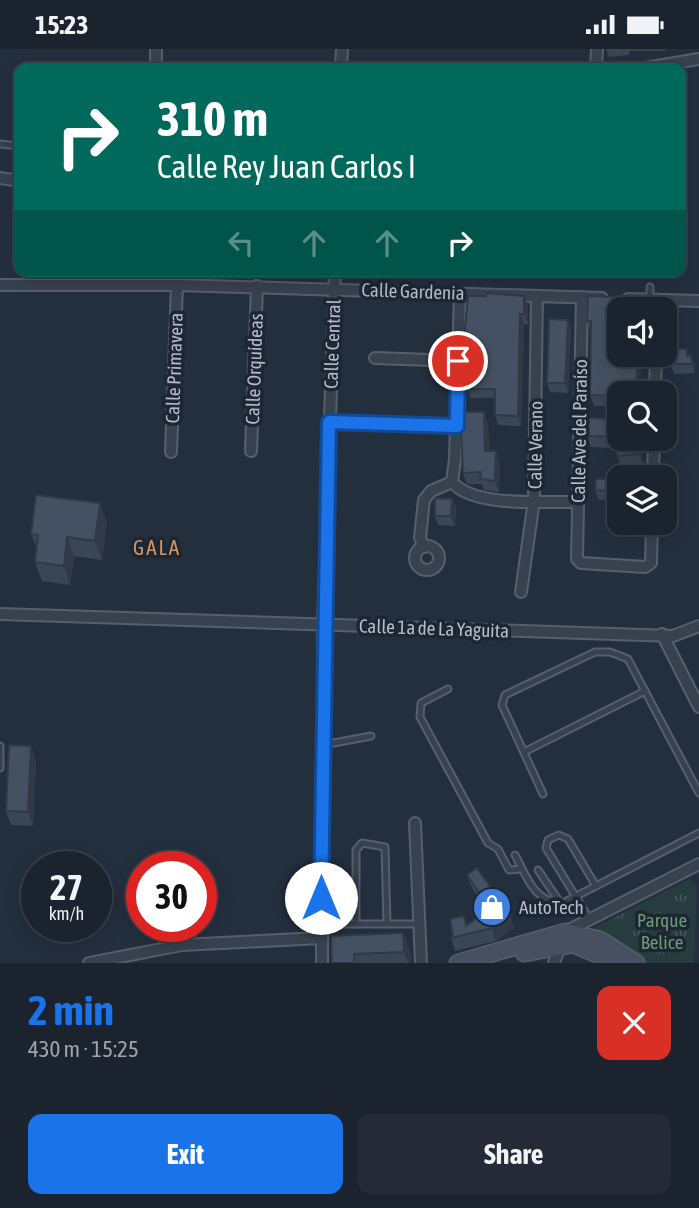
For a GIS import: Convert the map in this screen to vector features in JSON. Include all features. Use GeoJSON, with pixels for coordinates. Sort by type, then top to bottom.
{"type":"FeatureCollection","features":[{"type":"Feature","properties":{"kind":"main road"},"geometry":{"type":"LineString","coordinates":[[458,963],[562,938],[600,940],[636,963]]}},
{"type":"Feature","properties":{"kind":"main road"},"geometry":{"type":"LineString","coordinates":[[492,963],[562,938],[617,963]]}},
{"type":"Feature","properties":{"kind":"street"},"geometry":{"type":"LineString","coordinates":[[675,63],[699,59]]}},
{"type":"Feature","properties":{"kind":"street"},"geometry":{"type":"LineString","coordinates":[[149,285],[150,277]]}},
{"type":"Feature","properties":{"kind":"street","name":"Calle Central"},"geometry":{"type":"LineString","coordinates":[[322,963],[323,624],[335,277]]}},
{"type":"Feature","properties":{"kind":"street","name":"Calle Gardenia"},"geometry":{"type":"LineString","coordinates":[[0,285],[257,286],[607,299]]}},
{"type":"Feature","properties":{"kind":"street","name":"Calle Primavera"},"geometry":{"type":"LineString","coordinates":[[171,452],[177,285]]}},
{"type":"Feature","properties":{"kind":"street","name":"Calle Orquídeas"},"geometry":{"type":"LineString","coordinates":[[251,451],[257,286]]}},
{"type":"Feature","properties":{"kind":"street"},"geometry":{"type":"LineString","coordinates":[[460,293],[457,426],[452,482],[460,492],[478,498],[578,502]]}},
{"type":"Feature","properties":{"kind":"street","name":"Calle Verano"},"geometry":{"type":"LineString","coordinates":[[521,592],[534,500],[537,296]]}},
{"type":"Feature","properties":{"kind":"street","name":"Calle Ave del Paraíso"},"geometry":{"type":"LineString","coordinates":[[582,297],[577,559],[581,563],[645,567],[651,563],[652,535]]}},
{"type":"Feature","properties":{"kind":"street","name":"Calle Gardenia"},"geometry":{"type":"LineString","coordinates":[[677,302],[699,301]]}},
{"type":"Feature","properties":{"kind":"street"},"geometry":{"type":"LineString","coordinates":[[375,358],[458,361]]}},
{"type":"Feature","properties":{"kind":"street"},"geometry":{"type":"LineString","coordinates":[[329,422],[457,426]]}},
{"type":"Feature","properties":{"kind":"street"},"geometry":{"type":"LineString","coordinates":[[424,547],[420,538],[424,500],[431,491],[452,482]]}},
{"type":"Feature","properties":{"kind":"street","name":"Calle 1a de La Yaguita"},"geometry":{"type":"LineString","coordinates":[[0,614],[673,636],[699,626]]}},
{"type":"Feature","properties":{"kind":"street"},"geometry":{"type":"LineString","coordinates":[[662,634],[699,707]]}},
{"type":"Feature","properties":{"kind":"street"},"geometry":{"type":"LineString","coordinates":[[415,823],[421,963]]}},
{"type":"Feature","properties":{"kind":"street"},"geometry":{"type":"LineString","coordinates":[[554,963],[562,938],[590,920],[699,865]]}},
{"type":"Feature","properties":{"kind":"street"},"geometry":{"type":"LineString","coordinates":[[89,963],[183,945],[321,938]]}},
{"type":"Feature","properties":{"kind":"lane"},"geometry":{"type":"LineString","coordinates":[[650,287],[652,297]]}},
{"type":"Feature","properties":{"kind":"lane"},"geometry":{"type":"LineString","coordinates":[[543,794],[502,705],[505,695],[595,652],[610,652],[628,659],[699,793]]}},
{"type":"Feature","properties":{"kind":"lane"},"geometry":{"type":"LineString","coordinates":[[448,689],[421,703],[420,717],[488,843],[498,849],[509,870],[522,869]]}},
{"type":"Feature","properties":{"kind":"lane"},"geometry":{"type":"LineString","coordinates":[[524,752],[645,691]]}},
{"type":"Feature","properties":{"kind":"lane"},"geometry":{"type":"LineString","coordinates":[[322,745],[371,736]]}},
{"type":"Feature","properties":{"kind":"lane"},"geometry":{"type":"LineString","coordinates":[[0,745],[0,768]]}},
{"type":"Feature","properties":{"kind":"lane"},"geometry":{"type":"LineString","coordinates":[[515,855],[536,893],[545,901],[561,904],[699,833]]}},
{"type":"Feature","properties":{"kind":"lane"},"geometry":{"type":"LineString","coordinates":[[590,920],[546,848],[548,841],[559,835],[568,839],[596,886]]}},
{"type":"Feature","properties":{"kind":"lane"},"geometry":{"type":"LineString","coordinates":[[356,924],[356,850],[362,843],[385,847],[387,924]]}},
{"type":"Feature","properties":{"kind":"lane"},"geometry":{"type":"LineString","coordinates":[[538,870],[561,904]]}},
{"type":"Feature","properties":{"kind":"lane"},"geometry":{"type":"LineString","coordinates":[[321,924],[420,924]]}},
{"type":"Feature","properties":{"kind":"green space","name":"Parque Belice"},"geometry":{"type":"Polygon","coordinates":[[[689,879],[697,887],[694,963],[636,963],[596,937],[596,927],[689,879]]]}},
{"type":"Feature","properties":{"kind":"building"},"geometry":{"type":"Polygon","coordinates":[[[486,293],[524,296],[524,314],[520,314],[518,416],[495,415],[495,389],[467,389],[463,350],[468,296],[486,296],[486,293]]]}},
{"type":"Feature","properties":{"kind":"building"},"geometry":{"type":"Polygon","coordinates":[[[588,296],[614,297],[607,297],[607,367],[637,367],[637,381],[607,381],[607,396],[590,395],[591,321],[587,321],[588,296]]]}},
{"type":"Feature","properties":{"kind":"building"},"geometry":{"type":"Polygon","coordinates":[[[549,319],[568,320],[565,383],[547,383],[549,319]]]}},
{"type":"Feature","properties":{"kind":"building"},"geometry":{"type":"Polygon","coordinates":[[[677,349],[687,349],[687,356],[691,355],[692,364],[677,364],[677,349]]]}},
{"type":"Feature","properties":{"kind":"building"},"geometry":{"type":"Polygon","coordinates":[[[465,412],[484,412],[485,451],[496,451],[495,481],[480,479],[481,472],[463,473],[461,430],[464,430],[465,412]]]}},
{"type":"Feature","properties":{"kind":"building"},"geometry":{"type":"Polygon","coordinates":[[[588,418],[607,419],[607,437],[587,436],[588,418]]]}},
{"type":"Feature","properties":{"kind":"building"},"geometry":{"type":"Polygon","coordinates":[[[617,451],[639,451],[639,454],[617,456],[617,451]]]}},
{"type":"Feature","properties":{"kind":"building"},"geometry":{"type":"Polygon","coordinates":[[[596,479],[607,479],[606,491],[595,490],[596,479]]]}},
{"type":"Feature","properties":{"kind":"building"},"geometry":{"type":"Polygon","coordinates":[[[36,495],[100,503],[95,541],[67,537],[64,566],[35,562],[38,535],[31,534],[36,495]]]}},
{"type":"Feature","properties":{"kind":"building"},"geometry":{"type":"Polygon","coordinates":[[[435,498],[452,499],[451,516],[435,516],[435,498]]]}},
{"type":"Feature","properties":{"kind":"building"},"geometry":{"type":"Polygon","coordinates":[[[9,745],[31,746],[28,812],[6,811],[9,745]]]}},
{"type":"Feature","properties":{"kind":"building"},"geometry":{"type":"Polygon","coordinates":[[[477,868],[510,915],[492,928],[451,938],[453,936],[450,919],[464,916],[466,926],[490,908],[467,875],[477,868]]]}},
{"type":"Feature","properties":{"kind":"building"},"geometry":{"type":"Polygon","coordinates":[[[403,933],[404,952],[354,954],[354,963],[332,963],[331,936],[403,933]]]}},
{"type":"Feature","properties":{"kind":"place","name":"AutoTech"},"geometry":{"type":"Point","coordinates":[492,907]}},
{"type":"Feature","properties":{"kind":"district","name":"GALA"},"geometry":{"type":"Point","coordinates":[157,547]}},
{"type":"Feature","properties":{"kind":"route"},"geometry":{"type":"LineString","coordinates":[[321,898],[323,624],[329,422],[457,426],[458,361]]}}]}
